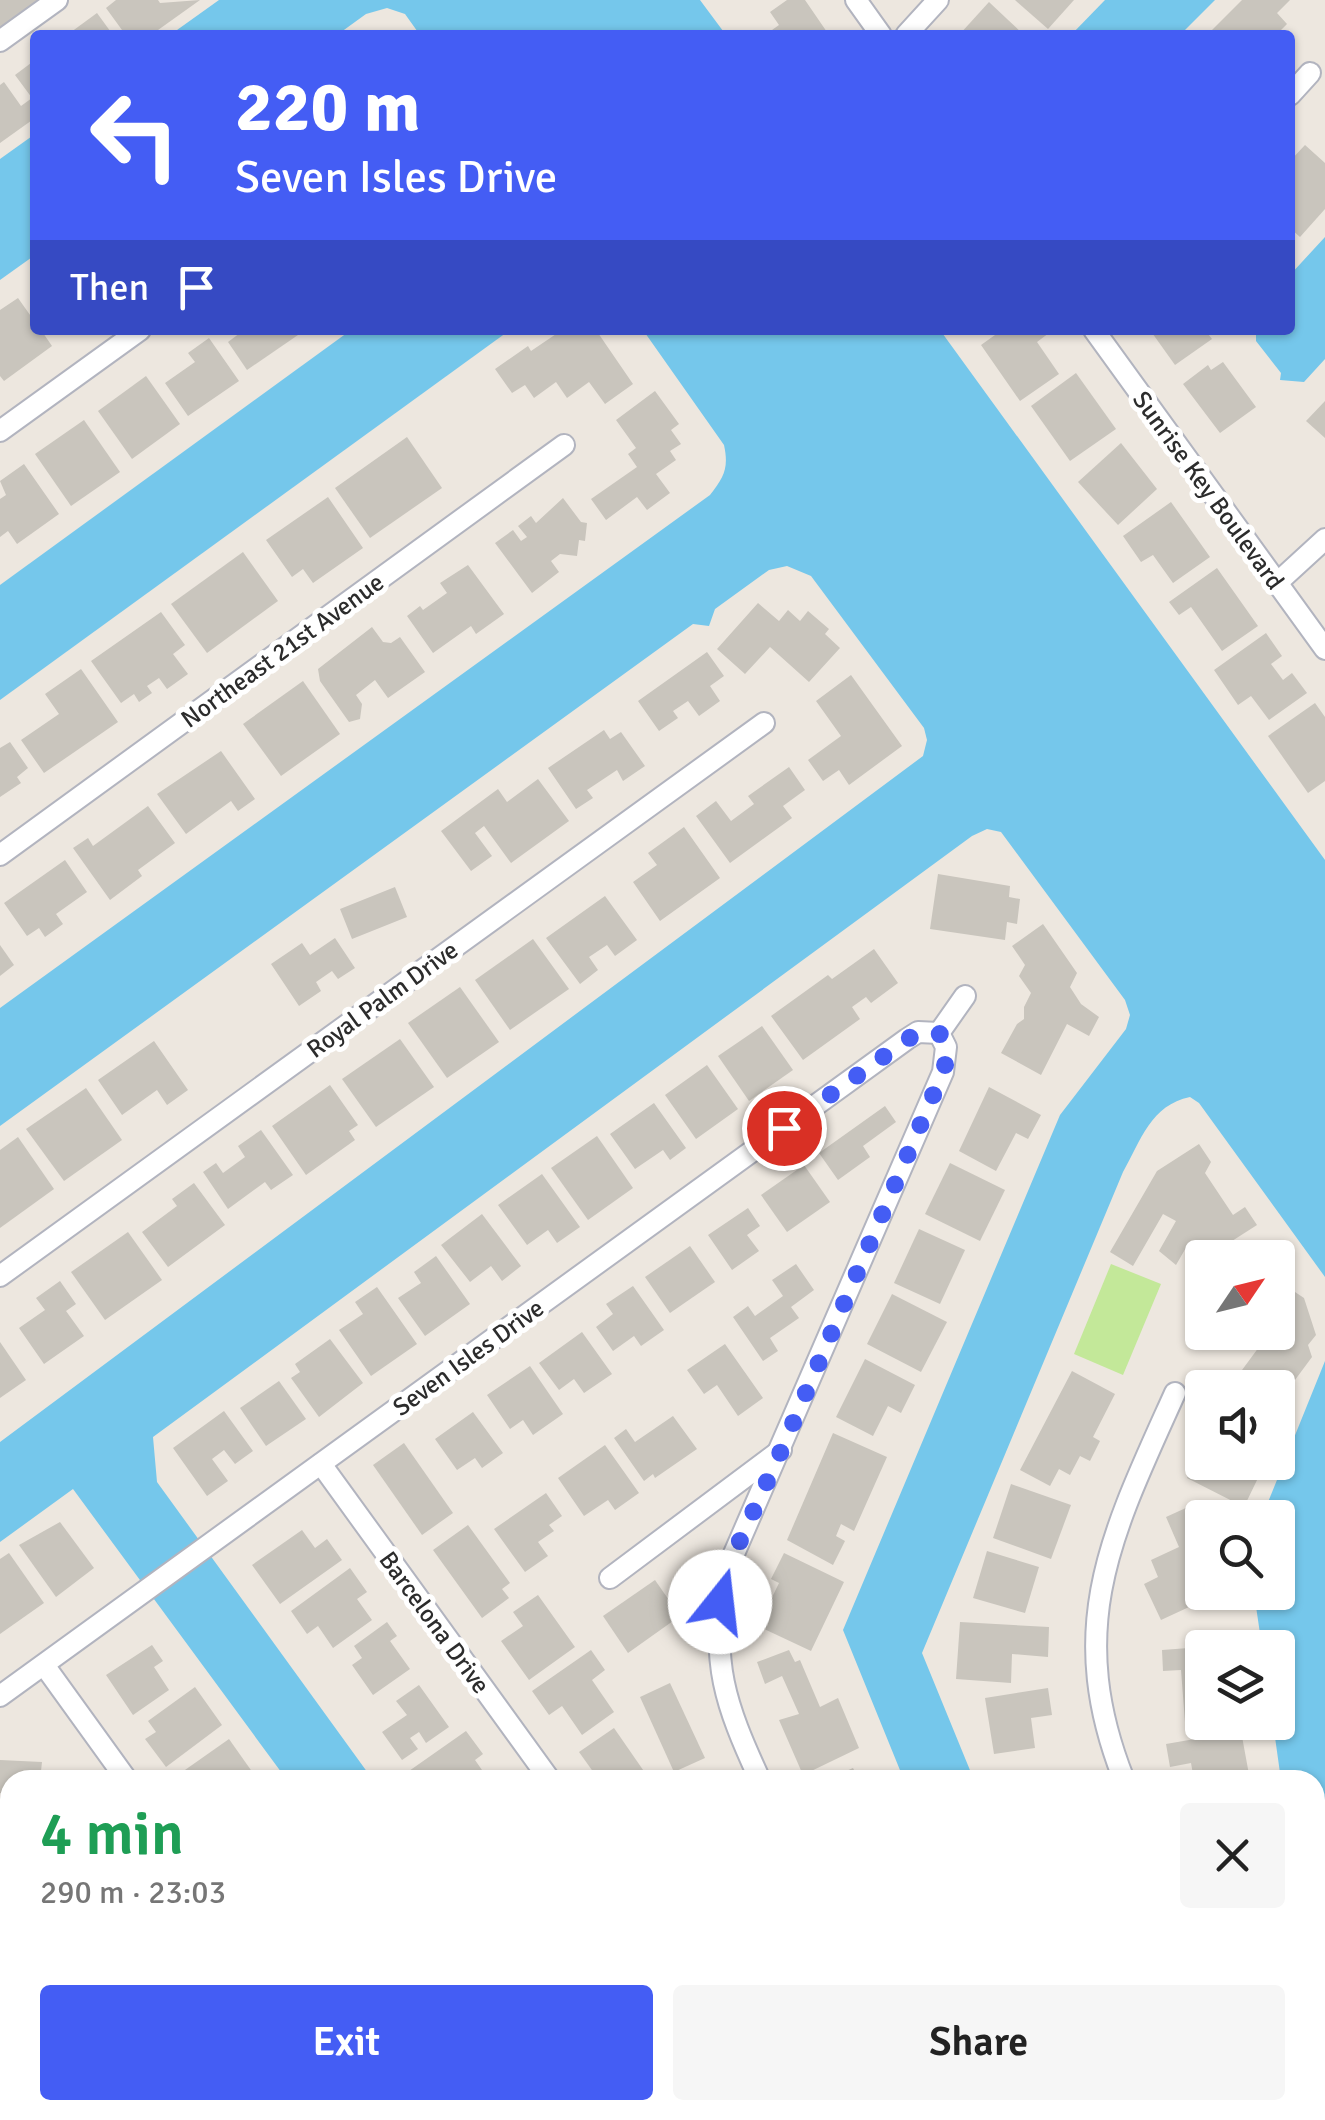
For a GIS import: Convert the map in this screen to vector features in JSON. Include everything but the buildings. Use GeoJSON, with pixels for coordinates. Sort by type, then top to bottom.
{"type":"FeatureCollection","features":[{"type":"Feature","properties":{"kind":"street"},"geometry":{"type":"LineString","coordinates":[[0,42],[57,0]]}},
{"type":"Feature","properties":{"kind":"street"},"geometry":{"type":"LineString","coordinates":[[856,0],[877,30]]}},
{"type":"Feature","properties":{"kind":"street"},"geometry":{"type":"LineString","coordinates":[[911,30],[938,0]]}},
{"type":"Feature","properties":{"kind":"street"},"geometry":{"type":"LineString","coordinates":[[1295,90],[1310,73]]}},
{"type":"Feature","properties":{"kind":"street"},"geometry":{"type":"LineString","coordinates":[[0,432],[133,335]]}},
{"type":"Feature","properties":{"kind":"street","name":"Sunrise Key Boulevard"},"geometry":{"type":"LineString","coordinates":[[1098,335],[1325,649]]}},
{"type":"Feature","properties":{"kind":"street","name":"Northeast 21st Avenue"},"geometry":{"type":"LineString","coordinates":[[0,854],[564,445]]}},
{"type":"Feature","properties":{"kind":"street"},"geometry":{"type":"LineString","coordinates":[[1277,584],[1325,539]]}},
{"type":"Feature","properties":{"kind":"street","name":"Royal Palm Drive"},"geometry":{"type":"LineString","coordinates":[[0,1276],[764,723]]}},
{"type":"Feature","properties":{"kind":"street"},"geometry":{"type":"LineString","coordinates":[[756,1770],[727,1703],[717,1626],[723,1578],[943,1072],[946,1047],[939,1033],[964,996]]}},
{"type":"Feature","properties":{"kind":"street","name":"Seven Isles Drive"},"geometry":{"type":"LineString","coordinates":[[0,1696],[907,1038],[918,1032],[939,1033]]}},
{"type":"Feature","properties":{"kind":"street"},"geometry":{"type":"LineString","coordinates":[[1120,1770],[1098,1694],[1098,1600],[1120,1518],[1175,1393]]}},
{"type":"Feature","properties":{"kind":"street"},"geometry":{"type":"LineString","coordinates":[[610,1578],[782,1449]]}},
{"type":"Feature","properties":{"kind":"street","name":"Barcelona Drive"},"geometry":{"type":"LineString","coordinates":[[321,1464],[543,1770]]}},
{"type":"Feature","properties":{"kind":"street"},"geometry":{"type":"LineString","coordinates":[[44,1664],[120,1770]]}},
{"type":"Feature","properties":{"kind":"green space"},"geometry":{"type":"Polygon","coordinates":[[[1111,1264],[1161,1284],[1123,1375],[1074,1354],[1111,1264]]]}},
{"type":"Feature","properties":{"kind":"water"},"geometry":{"type":"Polygon","coordinates":[[[219,0],[700,0],[722,30],[416,30],[405,14],[387,8],[366,14],[344,30],[177,30],[219,0]]]}},
{"type":"Feature","properties":{"kind":"water"},"geometry":{"type":"Polygon","coordinates":[[[1105,0],[1215,0],[1185,30],[1076,30],[1105,0]]]}},
{"type":"Feature","properties":{"kind":"water"},"geometry":{"type":"Polygon","coordinates":[[[30,138],[30,259],[0,280],[0,159],[30,138]]]}},
{"type":"Feature","properties":{"kind":"water"},"geometry":{"type":"Polygon","coordinates":[[[1325,237],[1325,359],[1304,382],[1280,380],[1281,373],[1256,341],[1256,335],[1295,335],[1295,270],[1325,237]]]}},
{"type":"Feature","properties":{"kind":"water"},"geometry":{"type":"Polygon","coordinates":[[[344,335],[503,335],[0,700],[0,585],[344,335]]]}},
{"type":"Feature","properties":{"kind":"water"},"geometry":{"type":"Polygon","coordinates":[[[647,335],[944,335],[1325,860],[1325,1277],[1199,1103],[1190,1097],[1156,1116],[1123,1172],[922,1653],[970,1770],[900,1770],[843,1630],[1060,1115],[1126,1029],[1130,1015],[1125,1000],[1001,832],[987,829],[972,836],[153,1437],[157,1482],[366,1770],[280,1770],[73,1489],[0,1542],[0,1442],[923,756],[927,740],[924,728],[811,576],[787,566],[769,570],[715,609],[709,626],[693,624],[0,1126],[0,1008],[710,495],[724,472],[724,445],[647,335]]]}},
{"type":"Feature","properties":{"kind":"water"},"geometry":{"type":"Polygon","coordinates":[[[1325,1361],[1325,1770],[1280,1770],[1275,1740],[1295,1740],[1295,1630],[1259,1630],[1257,1610],[1295,1610],[1295,1500],[1269,1500],[1277,1480],[1295,1480],[1295,1435],[1325,1361]]]}},
{"type":"Feature","properties":{"kind":"route"},"geometry":{"type":"LineString","coordinates":[[720,1602],[723,1578],[943,1072],[947,1055],[943,1039],[939,1033],[930,1031],[907,1038],[784,1128]]}}]}
